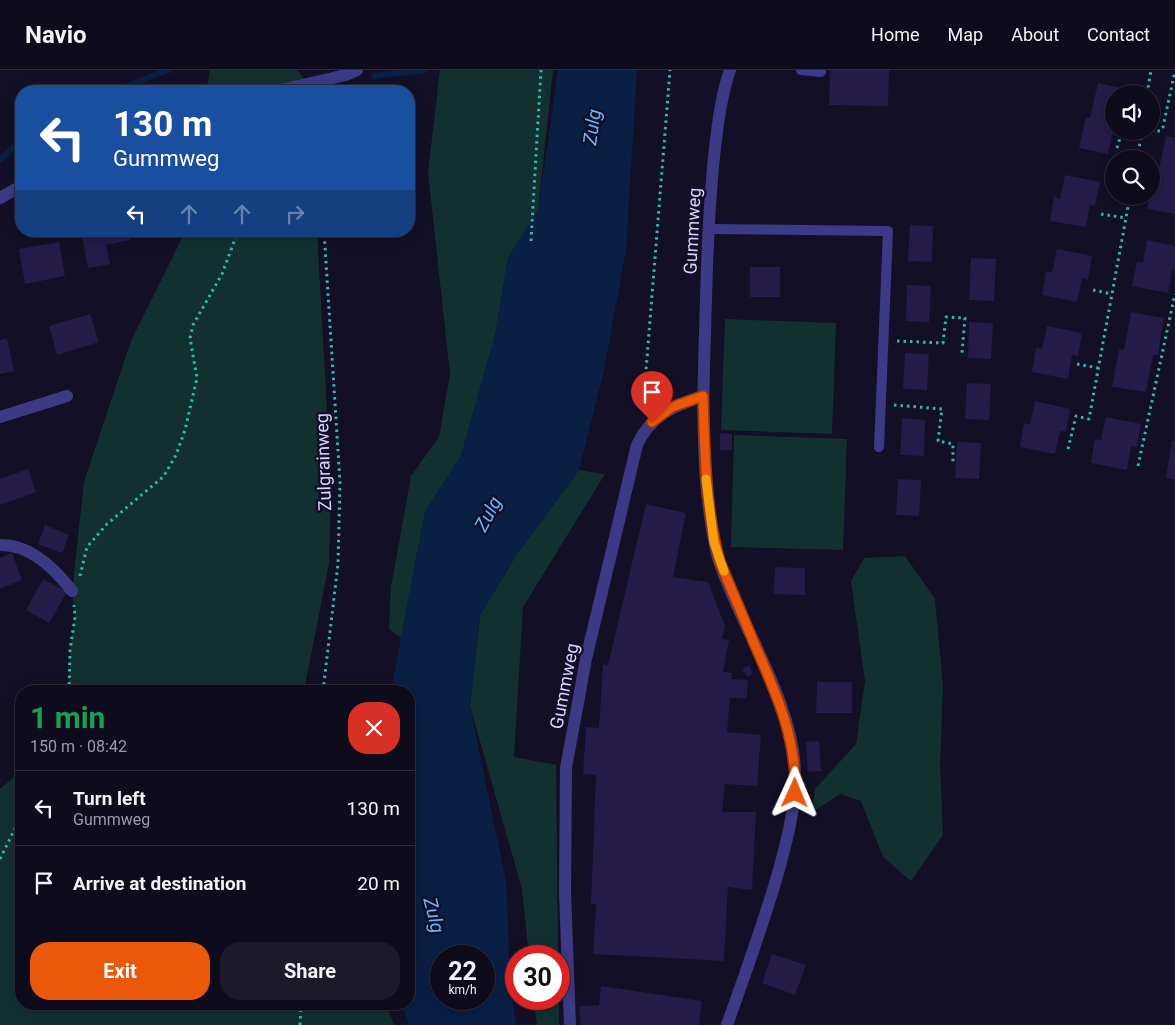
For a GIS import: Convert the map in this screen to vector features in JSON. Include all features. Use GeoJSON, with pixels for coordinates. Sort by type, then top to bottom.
{"type":"FeatureCollection","features":[{"type":"Feature","properties":{"kind":"street"},"geometry":{"type":"LineString","coordinates":[[303,85],[346,75],[357,70]]}},
{"type":"Feature","properties":{"kind":"street","name":"Gummweg"},"geometry":{"type":"LineString","coordinates":[[727,1025],[770,902],[785,847],[795,793],[793,752],[778,699],[720,562],[714,543],[705,469],[703,396],[708,230],[716,132],[730,70]]}},
{"type":"Feature","properties":{"kind":"street"},"geometry":{"type":"LineString","coordinates":[[0,198],[15,189]]}},
{"type":"Feature","properties":{"kind":"street"},"geometry":{"type":"LineString","coordinates":[[0,417],[67,396]]}},
{"type":"Feature","properties":{"kind":"street","name":"Gummweg"},"geometry":{"type":"LineString","coordinates":[[570,1025],[565,892],[566,768],[586,659],[633,457],[640,437],[652,422],[665,411],[703,396]]}},
{"type":"Feature","properties":{"kind":"street"},"geometry":{"type":"LineString","coordinates":[[0,545],[20,548],[41,560],[60,575],[72,591]]}},
{"type":"Feature","properties":{"kind":"lane"},"geometry":{"type":"LineString","coordinates":[[801,70],[821,72]]}},
{"type":"Feature","properties":{"kind":"lane"},"geometry":{"type":"LineString","coordinates":[[708,230],[888,231],[879,447]]}},
{"type":"Feature","properties":{"kind":"path"},"geometry":{"type":"LineString","coordinates":[[531,241],[540,70]]}},
{"type":"Feature","properties":{"kind":"path"},"geometry":{"type":"LineString","coordinates":[[640,437],[670,70]]}},
{"type":"Feature","properties":{"kind":"path"},"geometry":{"type":"LineString","coordinates":[[1148,85],[1150,70]]}},
{"type":"Feature","properties":{"kind":"path"},"geometry":{"type":"LineString","coordinates":[[1160,131],[1163,127],[1175,71]]}},
{"type":"Feature","properties":{"kind":"path"},"geometry":{"type":"LineString","coordinates":[[1117,148],[1119,140]]}},
{"type":"Feature","properties":{"kind":"path"},"geometry":{"type":"LineString","coordinates":[[1068,449],[1076,416],[1089,419],[1128,205]]}},
{"type":"Feature","properties":{"kind":"path"},"geometry":{"type":"LineString","coordinates":[[1101,214],[1126,218]]}},
{"type":"Feature","properties":{"kind":"path"},"geometry":{"type":"LineString","coordinates":[[79,578],[87,547],[107,524],[164,476],[176,455],[185,430],[197,378],[190,338],[193,325],[222,274],[236,237]]}},
{"type":"Feature","properties":{"kind":"path","name":"Zulgrainweg"},"geometry":{"type":"LineString","coordinates":[[324,237],[340,482],[338,564],[324,685]]}},
{"type":"Feature","properties":{"kind":"path"},"geometry":{"type":"LineString","coordinates":[[1093,290],[1112,294]]}},
{"type":"Feature","properties":{"kind":"path"},"geometry":{"type":"LineString","coordinates":[[1138,466],[1175,294]]}},
{"type":"Feature","properties":{"kind":"path"},"geometry":{"type":"LineString","coordinates":[[884,341],[943,343],[946,317],[965,318],[962,353]]}},
{"type":"Feature","properties":{"kind":"path"},"geometry":{"type":"LineString","coordinates":[[1077,364],[1098,368]]}},
{"type":"Feature","properties":{"kind":"path"},"geometry":{"type":"LineString","coordinates":[[881,404],[942,409],[938,441],[953,444],[952,463]]}},
{"type":"Feature","properties":{"kind":"path"},"geometry":{"type":"LineString","coordinates":[[68,685],[70,650],[75,617],[72,591]]}},
{"type":"Feature","properties":{"kind":"path"},"geometry":{"type":"LineString","coordinates":[[0,859],[15,828]]}},
{"type":"Feature","properties":{"kind":"path"},"geometry":{"type":"LineString","coordinates":[[300,1025],[301,1010]]}},
{"type":"Feature","properties":{"kind":"green space"},"geometry":{"type":"Polygon","coordinates":[[[210,70],[297,70],[309,85],[207,85],[210,70]]]}},
{"type":"Feature","properties":{"kind":"green space"},"geometry":{"type":"Polygon","coordinates":[[[440,70],[553,70],[538,211],[508,258],[495,336],[461,456],[425,512],[401,638],[389,629],[391,587],[411,476],[439,437],[450,374],[428,172],[440,70]]]}},
{"type":"Feature","properties":{"kind":"green space"},"geometry":{"type":"Polygon","coordinates":[[[183,237],[317,237],[331,482],[329,563],[305,685],[69,685],[70,650],[75,617],[72,591],[84,482],[131,341],[183,237]]]}},
{"type":"Feature","properties":{"kind":"green space"},"geometry":{"type":"Polygon","coordinates":[[[725,319],[836,323],[832,434],[721,430],[725,319]]]}},
{"type":"Feature","properties":{"kind":"green space"},"geometry":{"type":"Polygon","coordinates":[[[734,435],[847,439],[843,550],[731,547],[734,435]]]}},
{"type":"Feature","properties":{"kind":"green space"},"geometry":{"type":"Polygon","coordinates":[[[579,470],[605,474],[523,607],[514,757],[556,765],[558,945],[528,945],[522,889],[470,706],[480,615],[517,554],[579,470]]]}},
{"type":"Feature","properties":{"kind":"green space"},"geometry":{"type":"Polygon","coordinates":[[[905,556],[935,599],[943,686],[940,765],[943,835],[911,881],[883,857],[861,801],[840,794],[811,813],[815,789],[856,744],[865,681],[851,581],[864,558],[905,556]]]}},
{"type":"Feature","properties":{"kind":"green space"},"geometry":{"type":"Polygon","coordinates":[[[15,776],[15,1010],[388,1010],[394,1025],[0,1025],[0,789],[15,776]]]}},
{"type":"Feature","properties":{"kind":"green space"},"geometry":{"type":"Polygon","coordinates":[[[535,1010],[559,1010],[559,1025],[537,1025],[535,1010]]]}},
{"type":"Feature","properties":{"kind":"water","name":"Zulg"},"geometry":{"type":"Polygon","coordinates":[[[558,70],[637,70],[626,250],[604,370],[579,470],[517,554],[480,615],[470,706],[506,882],[509,945],[505,945],[505,1010],[514,1010],[516,1025],[409,1025],[404,1010],[415,1010],[415,685],[392,685],[425,512],[461,456],[495,336],[508,258],[538,211],[558,70]]]}},
{"type":"Feature","properties":{"kind":"building"},"geometry":{"type":"Polygon","coordinates":[[[830,70],[889,70],[888,106],[829,105],[830,70]]]}},
{"type":"Feature","properties":{"kind":"building"},"geometry":{"type":"Polygon","coordinates":[[[1098,83],[1107,85],[1105,85],[1105,140],[1111,140],[1109,150],[1105,150],[1105,153],[1079,148],[1086,117],[1090,118],[1098,83]]]}},
{"type":"Feature","properties":{"kind":"building"},"geometry":{"type":"Polygon","coordinates":[[[1166,136],[1175,138],[1175,214],[1147,209],[1148,205],[1160,205],[1160,164],[1166,136]]]}},
{"type":"Feature","properties":{"kind":"building"},"geometry":{"type":"Polygon","coordinates":[[[1065,175],[1100,182],[1095,206],[1090,205],[1086,227],[1050,221],[1054,196],[1060,199],[1065,175]]]}},
{"type":"Feature","properties":{"kind":"building"},"geometry":{"type":"Polygon","coordinates":[[[910,225],[933,226],[932,262],[908,261],[910,225]]]}},
{"type":"Feature","properties":{"kind":"building"},"geometry":{"type":"Polygon","coordinates":[[[82,237],[129,237],[130,240],[106,245],[110,264],[88,268],[82,237]]]}},
{"type":"Feature","properties":{"kind":"building"},"geometry":{"type":"Polygon","coordinates":[[[1147,240],[1175,246],[1175,270],[1172,269],[1168,293],[1132,286],[1137,262],[1143,263],[1147,240]]]}},
{"type":"Feature","properties":{"kind":"building"},"geometry":{"type":"Polygon","coordinates":[[[59,242],[65,276],[25,284],[19,249],[59,242]]]}},
{"type":"Feature","properties":{"kind":"building"},"geometry":{"type":"Polygon","coordinates":[[[1057,249],[1092,256],[1088,280],[1082,278],[1077,302],[1042,295],[1046,271],[1052,273],[1057,249]]]}},
{"type":"Feature","properties":{"kind":"building"},"geometry":{"type":"Polygon","coordinates":[[[971,258],[996,259],[994,301],[969,300],[971,258]]]}},
{"type":"Feature","properties":{"kind":"building"},"geometry":{"type":"Polygon","coordinates":[[[750,267],[780,267],[780,297],[750,297],[750,267]]]}},
{"type":"Feature","properties":{"kind":"building"},"geometry":{"type":"Polygon","coordinates":[[[907,285],[931,286],[929,322],[906,321],[907,285]]]}},
{"type":"Feature","properties":{"kind":"building"},"geometry":{"type":"Polygon","coordinates":[[[1131,312],[1164,318],[1158,355],[1153,355],[1146,392],[1112,387],[1119,349],[1124,350],[1131,312]]]}},
{"type":"Feature","properties":{"kind":"building"},"geometry":{"type":"Polygon","coordinates":[[[90,314],[99,342],[57,355],[49,326],[90,314]]]}},
{"type":"Feature","properties":{"kind":"building"},"geometry":{"type":"Polygon","coordinates":[[[969,322],[993,323],[991,359],[968,358],[969,322]]]}},
{"type":"Feature","properties":{"kind":"building"},"geometry":{"type":"Polygon","coordinates":[[[1047,326],[1082,333],[1078,356],[1072,355],[1068,379],[1032,372],[1036,348],[1042,349],[1047,326]]]}},
{"type":"Feature","properties":{"kind":"building"},"geometry":{"type":"Polygon","coordinates":[[[7,338],[14,371],[0,374],[0,340],[7,338]]]}},
{"type":"Feature","properties":{"kind":"building"},"geometry":{"type":"Polygon","coordinates":[[[905,353],[929,354],[927,390],[903,389],[905,353]]]}},
{"type":"Feature","properties":{"kind":"building"},"geometry":{"type":"Polygon","coordinates":[[[967,383],[991,384],[989,420],[965,419],[967,383]]]}},
{"type":"Feature","properties":{"kind":"building"},"geometry":{"type":"Polygon","coordinates":[[[1035,401],[1070,409],[1066,432],[1060,431],[1055,454],[1020,447],[1024,423],[1030,425],[1035,401]]]}},
{"type":"Feature","properties":{"kind":"building"},"geometry":{"type":"Polygon","coordinates":[[[1106,417],[1141,424],[1137,447],[1131,446],[1127,470],[1091,463],[1095,439],[1101,440],[1106,417]]]}},
{"type":"Feature","properties":{"kind":"building"},"geometry":{"type":"Polygon","coordinates":[[[902,418],[925,420],[924,456],[900,455],[902,418]]]}},
{"type":"Feature","properties":{"kind":"building"},"geometry":{"type":"Polygon","coordinates":[[[720,433],[732,434],[732,450],[720,450],[720,433]]]}},
{"type":"Feature","properties":{"kind":"building"},"geometry":{"type":"Polygon","coordinates":[[[1172,440],[1175,441],[1175,480],[1166,478],[1172,440]]]}},
{"type":"Feature","properties":{"kind":"building"},"geometry":{"type":"Polygon","coordinates":[[[957,442],[981,443],[979,479],[955,478],[957,442]]]}},
{"type":"Feature","properties":{"kind":"building"},"geometry":{"type":"Polygon","coordinates":[[[28,469],[36,492],[0,505],[0,479],[28,469]]]}},
{"type":"Feature","properties":{"kind":"building"},"geometry":{"type":"Polygon","coordinates":[[[898,479],[921,480],[919,516],[896,515],[898,479]]]}},
{"type":"Feature","properties":{"kind":"building"},"geometry":{"type":"Polygon","coordinates":[[[646,504],[686,513],[673,577],[708,582],[725,626],[722,639],[729,640],[723,672],[732,673],[731,679],[748,680],[747,698],[730,698],[727,732],[761,735],[757,786],[725,784],[722,812],[756,812],[752,890],[728,887],[724,961],[593,954],[596,904],[591,904],[596,775],[583,774],[586,727],[599,728],[603,664],[608,665],[646,504]]]}},
{"type":"Feature","properties":{"kind":"building"},"geometry":{"type":"Polygon","coordinates":[[[45,525],[69,535],[62,553],[38,544],[45,525]]]}},
{"type":"Feature","properties":{"kind":"building"},"geometry":{"type":"Polygon","coordinates":[[[12,553],[22,580],[0,589],[0,558],[12,553]]]}},
{"type":"Feature","properties":{"kind":"building"},"geometry":{"type":"Polygon","coordinates":[[[775,567],[805,568],[805,595],[774,594],[775,567]]]}},
{"type":"Feature","properties":{"kind":"building"},"geometry":{"type":"Polygon","coordinates":[[[43,579],[67,592],[49,623],[26,610],[43,579]]]}},
{"type":"Feature","properties":{"kind":"building"},"geometry":{"type":"Polygon","coordinates":[[[749,665],[753,674],[747,677],[742,669],[749,665]]]}},
{"type":"Feature","properties":{"kind":"building"},"geometry":{"type":"Polygon","coordinates":[[[817,682],[852,682],[852,713],[816,713],[817,682]]]}},
{"type":"Feature","properties":{"kind":"building"},"geometry":{"type":"Polygon","coordinates":[[[819,741],[821,771],[808,772],[806,742],[819,741]]]}},
{"type":"Feature","properties":{"kind":"building"},"geometry":{"type":"Polygon","coordinates":[[[772,954],[806,965],[795,995],[762,983],[772,954]]]}},
{"type":"Feature","properties":{"kind":"building"},"geometry":{"type":"Polygon","coordinates":[[[601,986],[702,1001],[699,1025],[581,1025],[579,1006],[599,1005],[601,986]]]}},
{"type":"Feature","properties":{"kind":"waterway"},"geometry":{"type":"LineString","coordinates":[[130,85],[168,70]]}},
{"type":"Feature","properties":{"kind":"waterway"},"geometry":{"type":"LineString","coordinates":[[374,76],[424,70]]}},
{"type":"Feature","properties":{"kind":"waterway"},"geometry":{"type":"LineString","coordinates":[[0,160],[15,146]]}},
{"type":"Feature","properties":{"kind":"slow traffic"},"geometry":{"type":"LineString","coordinates":[[706,479],[714,543],[724,571]]}},
{"type":"Feature","properties":{"kind":"route"},"geometry":{"type":"LineString","coordinates":[[652,422],[672,407],[703,396],[705,469],[714,543],[720,562],[775,691],[786,724],[793,752],[795,793]]}}]}
